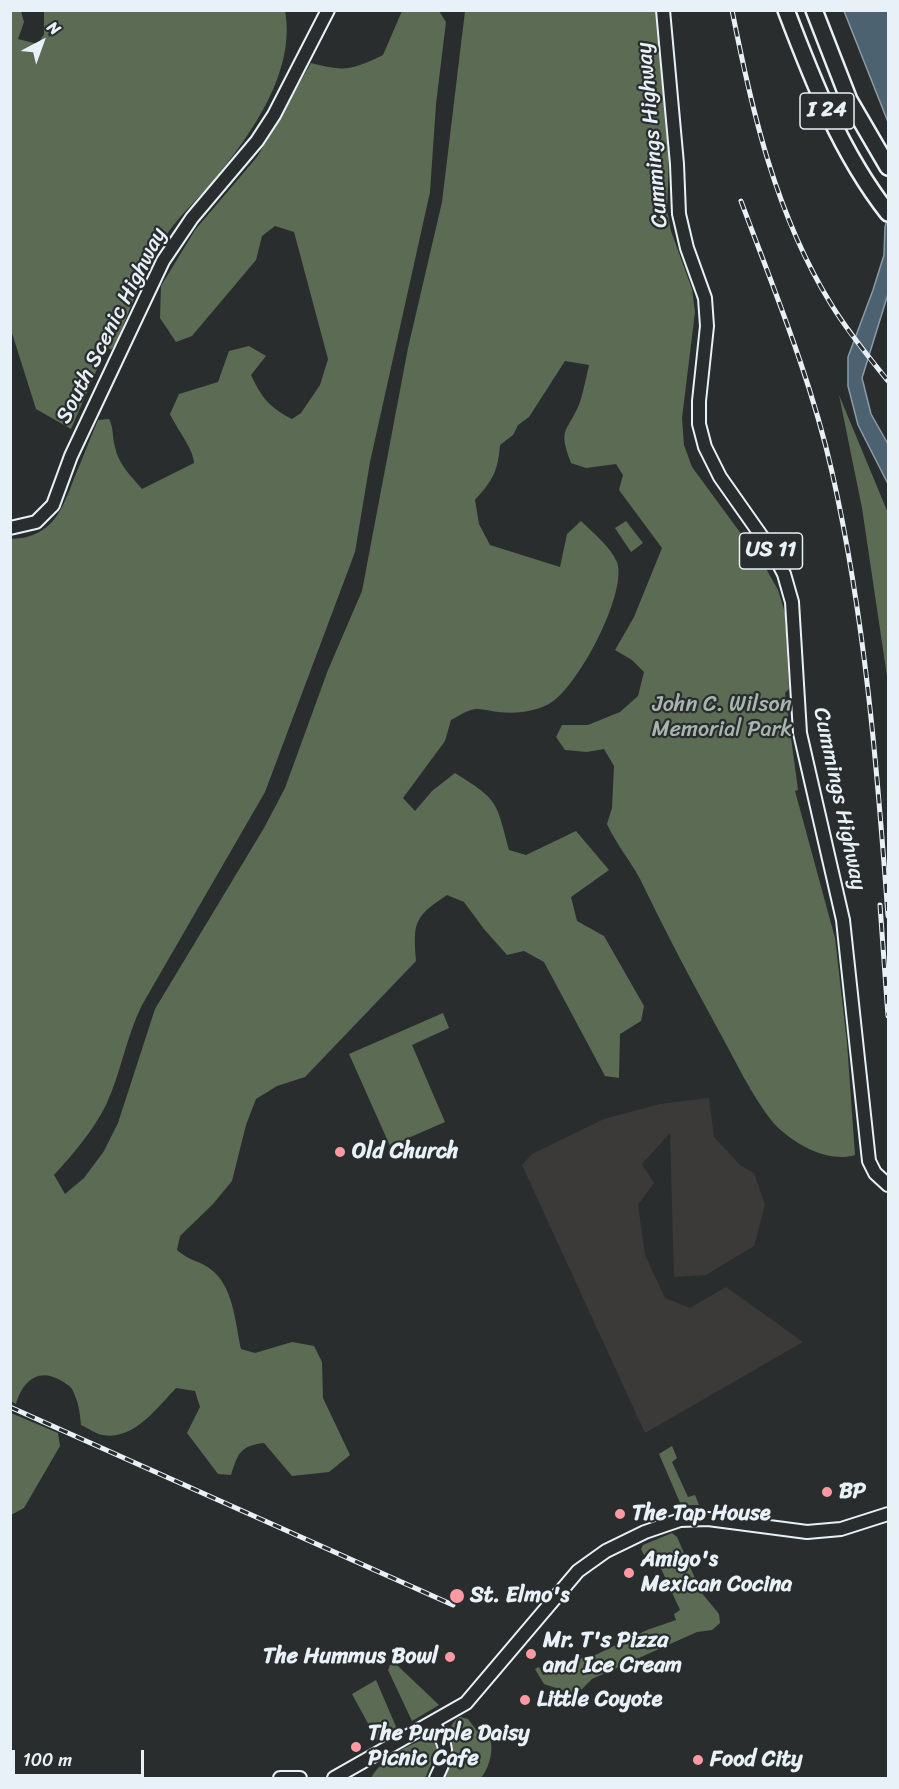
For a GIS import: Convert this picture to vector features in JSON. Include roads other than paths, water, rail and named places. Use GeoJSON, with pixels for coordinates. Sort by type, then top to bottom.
{"type":"FeatureCollection","features":[{"type":"Feature","properties":{"kind":"highway","name":"I 24"},"geometry":{"type":"LineString","coordinates":[[786,10],[814,84],[838,134],[885,209]]}},
{"type":"Feature","properties":{"kind":"highway","name":"I 24"},"geometry":{"type":"LineString","coordinates":[[814,10],[849,100],[888,167]]}},
{"type":"Feature","properties":{"kind":"main road","name":"South Scenic Highway"},"geometry":{"type":"LineString","coordinates":[[10,528],[36,522],[53,505],[71,456],[163,261],[192,218],[258,141],[274,115],[328,10]]}},
{"type":"Feature","properties":{"kind":"main road","name":"Cummings Highway"},"geometry":{"type":"LineString","coordinates":[[663,10],[677,164],[679,214],[687,248],[705,298],[707,326],[699,424],[705,447],[720,477],[772,551],[783,574],[792,602],[800,733],[843,920],[869,1161],[875,1173],[888,1185]]}},
{"type":"Feature","properties":{"kind":"main road"},"geometry":{"type":"LineString","coordinates":[[334,1779],[448,1715],[475,1695],[579,1571],[606,1551],[645,1532],[680,1520],[708,1519],[807,1532],[841,1528],[888,1514]]}},
{"type":"Feature","properties":{"kind":"main road"},"geometry":{"type":"LineString","coordinates":[[433,1722],[446,1749],[445,1759],[436,1779]]}},
{"type":"Feature","properties":{"kind":"main road"},"geometry":{"type":"LineString","coordinates":[[280,1779],[286,1776],[300,1779]]}},
{"type":"Feature","properties":{"kind":"water"},"geometry":{"type":"Polygon","coordinates":[[[844,11],[888,11],[888,122],[844,11]]]}},
{"type":"Feature","properties":{"kind":"water"},"geometry":{"type":"Polygon","coordinates":[[[888,217],[888,294],[862,378],[871,414],[888,444],[888,484],[858,425],[848,386],[848,357],[884,255],[885,227],[888,217]]]}},
{"type":"Feature","properties":{"kind":"railway"},"geometry":{"type":"LineString","coordinates":[[732,10],[748,86],[768,162],[795,235],[812,270],[838,314],[858,344],[888,381]]}},
{"type":"Feature","properties":{"kind":"railway"},"geometry":{"type":"LineString","coordinates":[[741,201],[814,403],[832,472],[853,582],[868,692],[888,916]]}},
{"type":"Feature","properties":{"kind":"railway"},"geometry":{"type":"LineString","coordinates":[[880,905],[888,1016]]}},
{"type":"Feature","properties":{"kind":"railway"},"geometry":{"type":"LineString","coordinates":[[10,1407],[453,1605]]}},
{"type":"Feature","properties":{"kind":"place","name":"Old Church"},"geometry":{"type":"Point","coordinates":[340,1152]}},
{"type":"Feature","properties":{"kind":"place","name":"BP"},"geometry":{"type":"Point","coordinates":[827,1492]}},
{"type":"Feature","properties":{"kind":"place","name":"The Tap House"},"geometry":{"type":"Point","coordinates":[620,1514]}},
{"type":"Feature","properties":{"kind":"place","name":"Amigo's Mexican Cocina"},"geometry":{"type":"Point","coordinates":[629,1573]}},
{"type":"Feature","properties":{"kind":"place","name":"St. Elmo's"},"geometry":{"type":"Point","coordinates":[457,1596]}},
{"type":"Feature","properties":{"kind":"place","name":"Mr. T's Pizza and Ice Cream"},"geometry":{"type":"Point","coordinates":[531,1654]}},
{"type":"Feature","properties":{"kind":"place","name":"The Hummus Bowl"},"geometry":{"type":"Point","coordinates":[450,1657]}},
{"type":"Feature","properties":{"kind":"place","name":"Little Coyote"},"geometry":{"type":"Point","coordinates":[525,1700]}},
{"type":"Feature","properties":{"kind":"place","name":"The Purple Daisy Picnic Cafe"},"geometry":{"type":"Point","coordinates":[356,1747]}},
{"type":"Feature","properties":{"kind":"place","name":"Food City"},"geometry":{"type":"Point","coordinates":[698,1760]}},
{"type":"Feature","properties":{"kind":"park label","name":"John C. Wilson Memorial Park"},"geometry":{"type":"Point","coordinates":[722,718]}}]}
